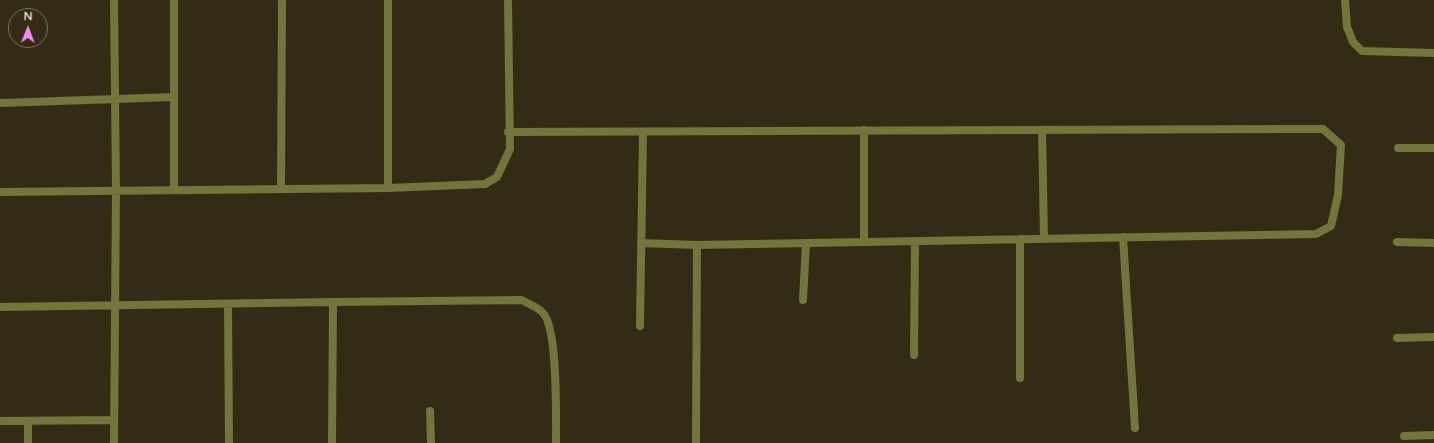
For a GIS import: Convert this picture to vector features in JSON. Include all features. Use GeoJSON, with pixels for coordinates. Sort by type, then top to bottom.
{"type":"FeatureCollection","features":[{"type":"Feature","properties":{"kind":"street"},"geometry":{"type":"LineString","coordinates":[[114,0],[116,190],[114,443]]}},
{"type":"Feature","properties":{"kind":"street"},"geometry":{"type":"LineString","coordinates":[[174,0],[174,189]]}},
{"type":"Feature","properties":{"kind":"street"},"geometry":{"type":"LineString","coordinates":[[281,189],[282,0]]}},
{"type":"Feature","properties":{"kind":"street"},"geometry":{"type":"LineString","coordinates":[[388,0],[388,188]]}},
{"type":"Feature","properties":{"kind":"street"},"geometry":{"type":"LineString","coordinates":[[0,192],[174,189],[388,188],[485,184],[497,177],[510,149],[508,132],[508,0]]}},
{"type":"Feature","properties":{"kind":"street"},"geometry":{"type":"LineString","coordinates":[[1345,0],[1347,26],[1353,42],[1362,51],[1434,53]]}},
{"type":"Feature","properties":{"kind":"street"},"geometry":{"type":"LineString","coordinates":[[0,103],[174,97]]}},
{"type":"Feature","properties":{"kind":"street"},"geometry":{"type":"LineString","coordinates":[[508,132],[1324,129],[1341,145],[1338,195],[1331,226],[1316,234],[697,245],[641,243]]}},
{"type":"Feature","properties":{"kind":"street"},"geometry":{"type":"LineString","coordinates":[[864,130],[864,242]]}},
{"type":"Feature","properties":{"kind":"street"},"geometry":{"type":"LineString","coordinates":[[1042,130],[1044,239]]}},
{"type":"Feature","properties":{"kind":"street"},"geometry":{"type":"LineString","coordinates":[[640,326],[643,132]]}},
{"type":"Feature","properties":{"kind":"street"},"geometry":{"type":"LineString","coordinates":[[1398,148],[1434,148]]}},
{"type":"Feature","properties":{"kind":"street"},"geometry":{"type":"LineString","coordinates":[[1123,237],[1135,428]]}},
{"type":"Feature","properties":{"kind":"street"},"geometry":{"type":"LineString","coordinates":[[1020,239],[1020,378]]}},
{"type":"Feature","properties":{"kind":"street"},"geometry":{"type":"LineString","coordinates":[[914,355],[915,242]]}},
{"type":"Feature","properties":{"kind":"street"},"geometry":{"type":"LineString","coordinates":[[1397,242],[1434,243]]}},
{"type":"Feature","properties":{"kind":"street"},"geometry":{"type":"LineString","coordinates":[[803,300],[806,243]]}},
{"type":"Feature","properties":{"kind":"street"},"geometry":{"type":"LineString","coordinates":[[696,443],[697,245]]}},
{"type":"Feature","properties":{"kind":"street"},"geometry":{"type":"LineString","coordinates":[[0,307],[522,300],[544,313],[550,331],[555,384],[556,443]]}},
{"type":"Feature","properties":{"kind":"street"},"geometry":{"type":"LineString","coordinates":[[332,443],[333,302]]}},
{"type":"Feature","properties":{"kind":"street"},"geometry":{"type":"LineString","coordinates":[[228,305],[229,443]]}},
{"type":"Feature","properties":{"kind":"street"},"geometry":{"type":"LineString","coordinates":[[1397,338],[1434,337]]}},
{"type":"Feature","properties":{"kind":"street"},"geometry":{"type":"LineString","coordinates":[[430,411],[431,443]]}},
{"type":"Feature","properties":{"kind":"street"},"geometry":{"type":"LineString","coordinates":[[0,421],[28,422],[114,420]]}},
{"type":"Feature","properties":{"kind":"street"},"geometry":{"type":"LineString","coordinates":[[28,422],[28,443]]}},
{"type":"Feature","properties":{"kind":"street"},"geometry":{"type":"LineString","coordinates":[[1404,436],[1434,435]]}}]}
